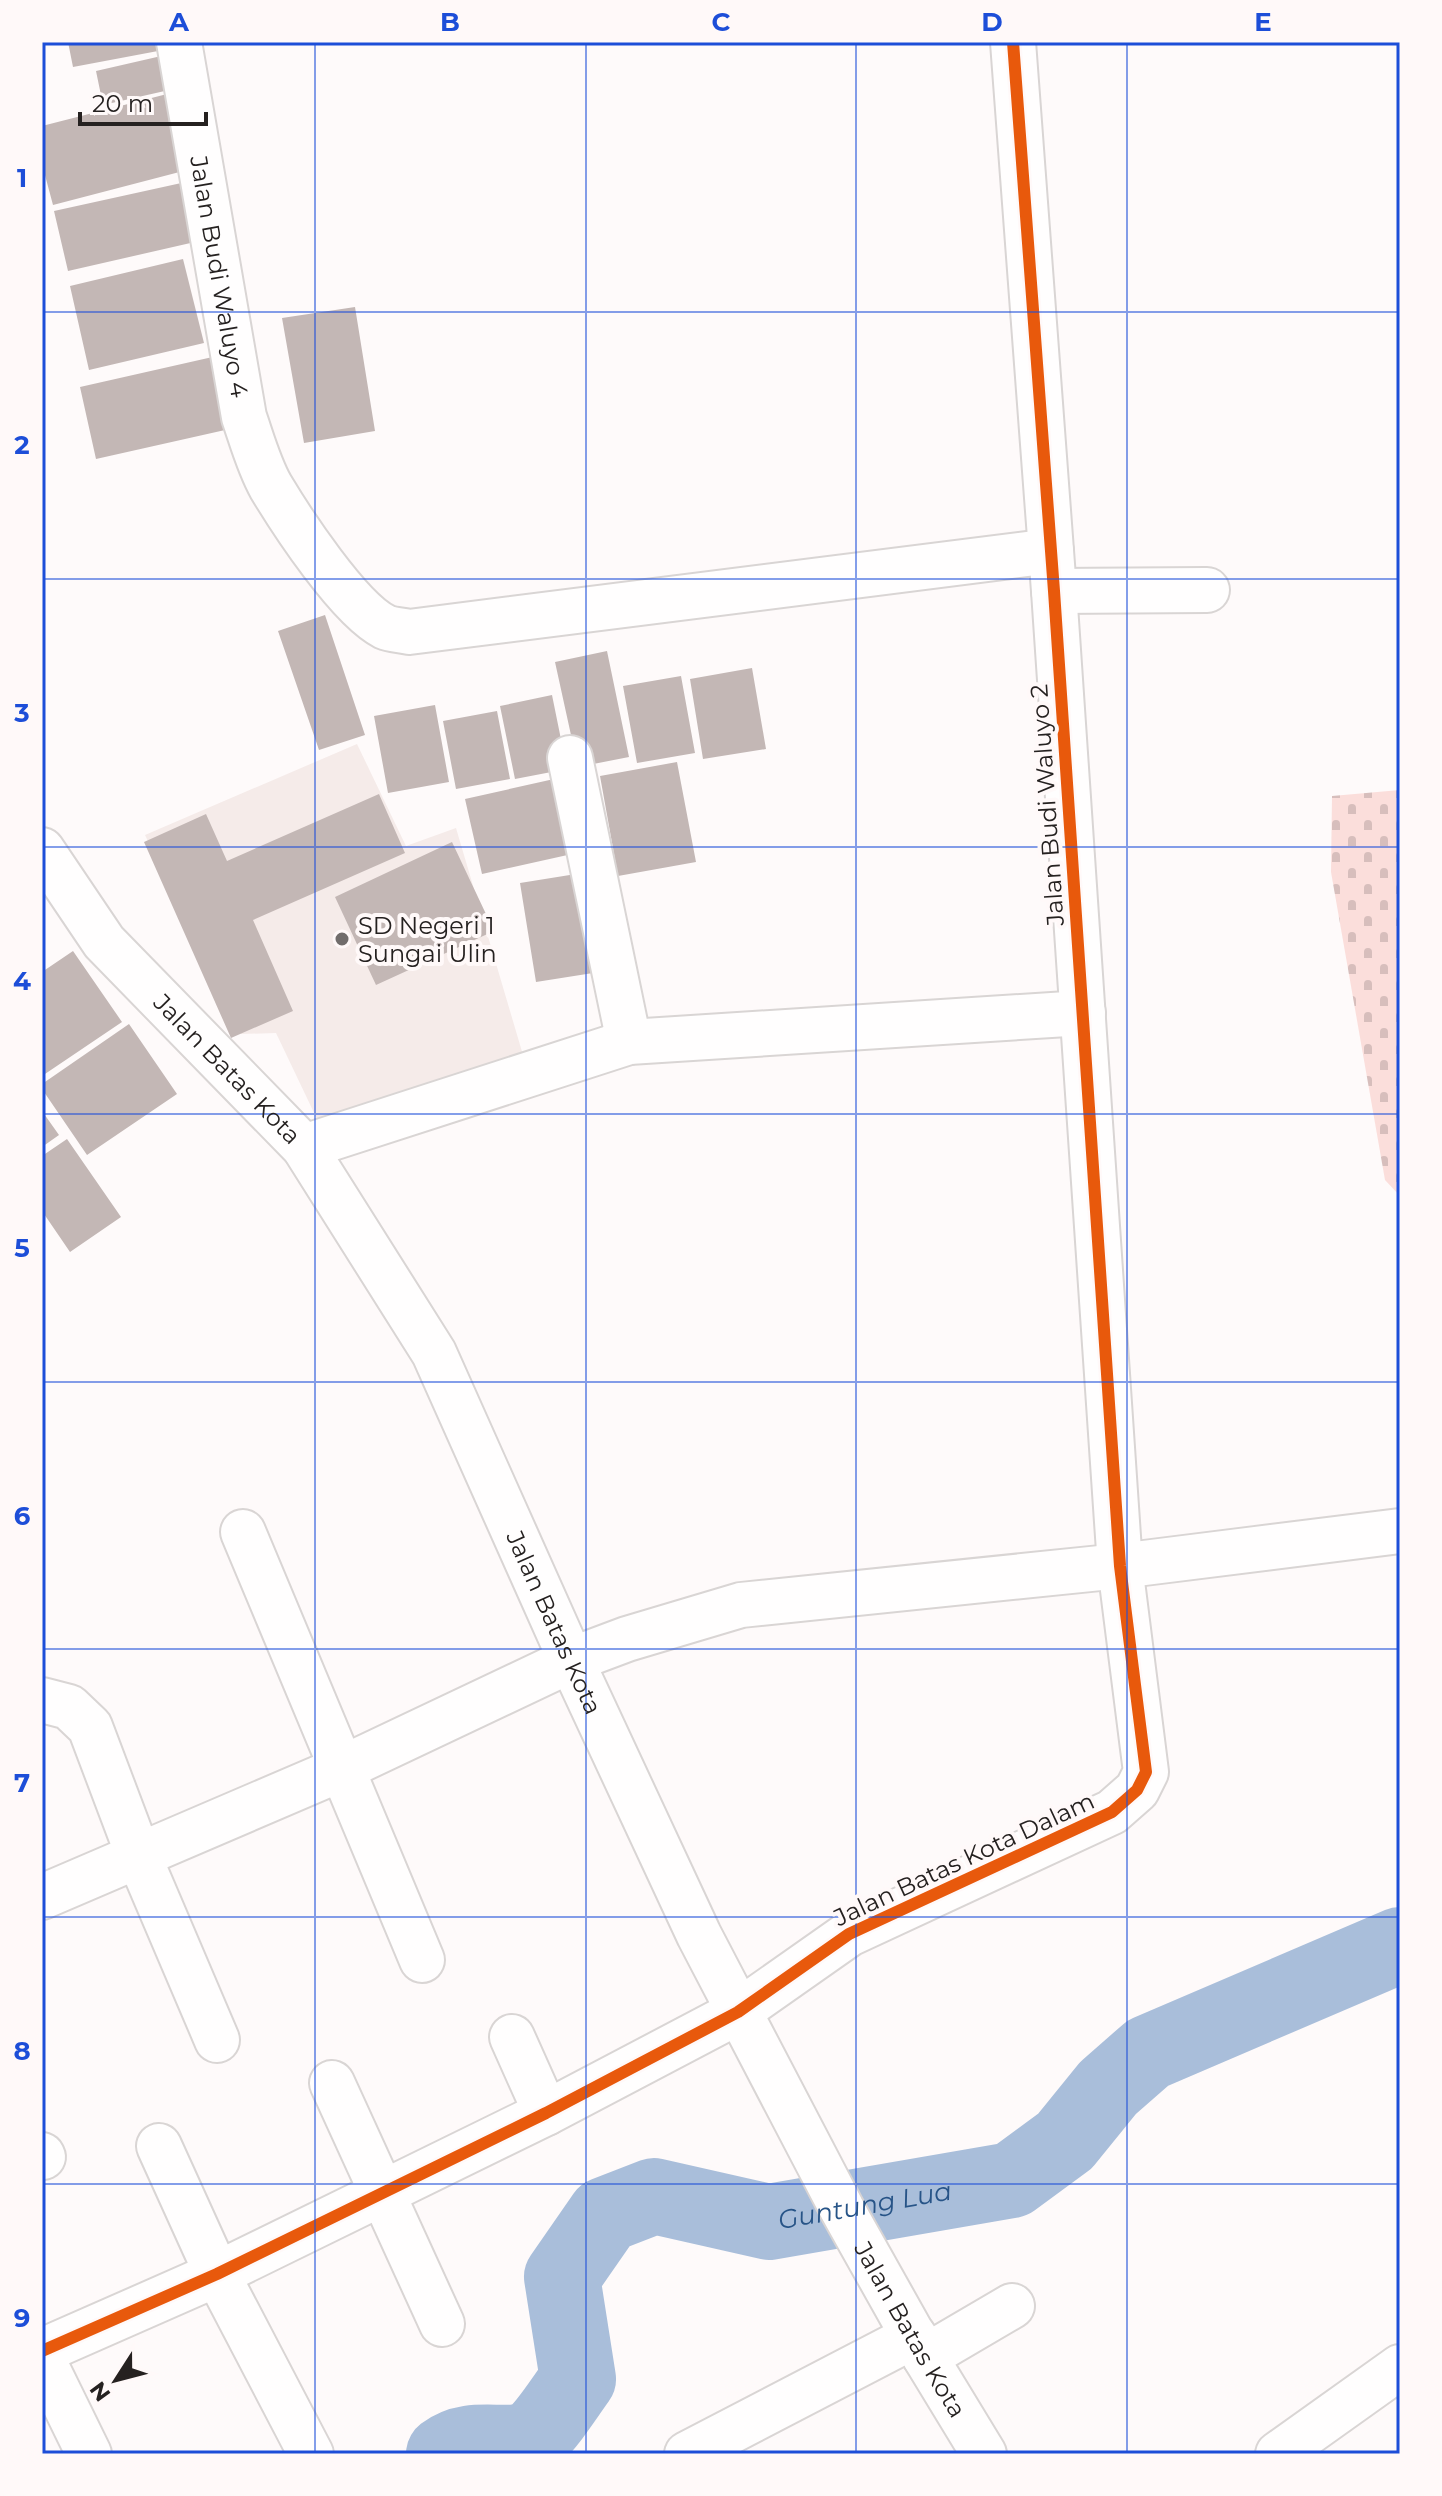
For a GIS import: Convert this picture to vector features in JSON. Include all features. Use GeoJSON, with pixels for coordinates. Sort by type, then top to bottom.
{"type":"FeatureCollection","features":[{"type":"Feature","properties":{"kind":"street","name":"Jalan Budi Waluyo 4"},"geometry":{"type":"LineString","coordinates":[[179,42],[244,417],[270,485],[353,601],[387,628],[409,632],[1052,571],[1207,590]]}},
{"type":"Feature","properties":{"kind":"street","name":"Jalan Budi Waluyo 2"},"geometry":{"type":"LineString","coordinates":[[1013,42],[1120,1566]]}},
{"type":"Feature","properties":{"kind":"street"},"geometry":{"type":"LineString","coordinates":[[570,758],[629,1042]]}},
{"type":"Feature","properties":{"kind":"street","name":"Jalan Batas Kota"},"geometry":{"type":"LineString","coordinates":[[42,850],[104,942],[304,1147],[434,1353],[571,1660],[699,1935],[842,2207],[984,2454]]}},
{"type":"Feature","properties":{"kind":"street"},"geometry":{"type":"LineString","coordinates":[[304,1147],[629,1042],[1083,1013]]}},
{"type":"Feature","properties":{"kind":"street"},"geometry":{"type":"LineString","coordinates":[[42,1897],[343,1768],[571,1660],[627,1639],[741,1605],[1120,1566],[1400,1531]]}},
{"type":"Feature","properties":{"kind":"street"},"geometry":{"type":"LineString","coordinates":[[243,1532],[422,1960]]}},
{"type":"Feature","properties":{"kind":"street","name":"Jalan Batas Kota Dalam"},"geometry":{"type":"LineString","coordinates":[[42,2351],[217,2274],[546,2113],[738,2012],[849,1934],[1112,1812],[1137,1790],[1146,1772],[1120,1566]]}},
{"type":"Feature","properties":{"kind":"street"},"geometry":{"type":"LineString","coordinates":[[42,1700],[69,1707],[90,1727],[139,1857],[217,2040]]}},
{"type":"Feature","properties":{"kind":"street"},"geometry":{"type":"LineString","coordinates":[[512,2037],[546,2113]]}},
{"type":"Feature","properties":{"kind":"street"},"geometry":{"type":"LineString","coordinates":[[332,2083],[442,2324]]}},
{"type":"Feature","properties":{"kind":"street"},"geometry":{"type":"LineString","coordinates":[[159,2146],[217,2274],[311,2454]]}},
{"type":"Feature","properties":{"kind":"street"},"geometry":{"type":"LineString","coordinates":[[687,2454],[1012,2306]]}},
{"type":"Feature","properties":{"kind":"street"},"geometry":{"type":"LineString","coordinates":[[42,2358],[89,2454]]}},
{"type":"Feature","properties":{"kind":"street"},"geometry":{"type":"LineString","coordinates":[[1278,2454],[1326,2440],[1400,2367]]}},
{"type":"Feature","properties":{"kind":"shaded area","name":"SD Negeri 1 Sungai Ulin"},"geometry":{"type":"Polygon","coordinates":[[[357,744],[406,846],[456,828],[523,1055],[317,1119],[276,1033],[241,1034],[145,835],[357,744]]]}},
{"type":"Feature","properties":{"kind":"green space"},"geometry":{"type":"Polygon","coordinates":[[[1400,790],[1400,1196],[1385,1180],[1331,872],[1332,796],[1400,790]]]}},
{"type":"Feature","properties":{"kind":"building"},"geometry":{"type":"Polygon","coordinates":[[[68,42],[157,42],[158,51],[73,67],[68,42]]]}},
{"type":"Feature","properties":{"kind":"building"},"geometry":{"type":"Polygon","coordinates":[[[170,54],[178,88],[103,105],[96,71],[170,54]]]}},
{"type":"Feature","properties":{"kind":"building"},"geometry":{"type":"Polygon","coordinates":[[[171,93],[191,169],[53,205],[42,164],[42,126],[171,93]]]}},
{"type":"Feature","properties":{"kind":"building"},"geometry":{"type":"Polygon","coordinates":[[[195,180],[208,239],[68,271],[54,211],[195,180]]]}},
{"type":"Feature","properties":{"kind":"building"},"geometry":{"type":"Polygon","coordinates":[[[183,259],[204,343],[89,370],[70,286],[183,259]]]}},
{"type":"Feature","properties":{"kind":"building"},"geometry":{"type":"Polygon","coordinates":[[[355,307],[375,431],[304,443],[282,318],[355,307]]]}},
{"type":"Feature","properties":{"kind":"building"},"geometry":{"type":"Polygon","coordinates":[[[217,356],[234,428],[96,459],[80,387],[217,356]]]}},
{"type":"Feature","properties":{"kind":"building"},"geometry":{"type":"Polygon","coordinates":[[[325,615],[365,735],[319,750],[278,631],[325,615]]]}},
{"type":"Feature","properties":{"kind":"building"},"geometry":{"type":"Polygon","coordinates":[[[607,651],[629,757],[578,767],[555,662],[607,651]]]}},
{"type":"Feature","properties":{"kind":"building"},"geometry":{"type":"Polygon","coordinates":[[[752,668],[766,749],[703,759],[690,679],[752,668]]]}},
{"type":"Feature","properties":{"kind":"building"},"geometry":{"type":"Polygon","coordinates":[[[681,676],[695,753],[637,763],[623,686],[681,676]]]}},
{"type":"Feature","properties":{"kind":"building"},"geometry":{"type":"Polygon","coordinates":[[[552,695],[567,769],[515,779],[500,706],[552,695]]]}},
{"type":"Feature","properties":{"kind":"building"},"geometry":{"type":"Polygon","coordinates":[[[435,705],[449,782],[388,793],[374,716],[435,705]]]}},
{"type":"Feature","properties":{"kind":"building"},"geometry":{"type":"Polygon","coordinates":[[[497,711],[510,779],[456,789],[443,721],[497,711]]]}},
{"type":"Feature","properties":{"kind":"building"},"geometry":{"type":"Polygon","coordinates":[[[677,762],[696,862],[618,876],[600,776],[677,762]]]}},
{"type":"Feature","properties":{"kind":"building"},"geometry":{"type":"Polygon","coordinates":[[[563,777],[581,852],[482,874],[465,799],[563,777]]]}},
{"type":"Feature","properties":{"kind":"building"},"geometry":{"type":"Polygon","coordinates":[[[379,794],[405,853],[253,920],[293,1011],[231,1038],[144,842],[206,814],[227,861],[379,794]]]}},
{"type":"Feature","properties":{"kind":"building"},"geometry":{"type":"Polygon","coordinates":[[[452,842],[494,931],[376,985],[335,897],[452,842]]]}},
{"type":"Feature","properties":{"kind":"building"},"geometry":{"type":"Polygon","coordinates":[[[576,874],[593,973],[536,982],[520,883],[576,874]]]}},
{"type":"Feature","properties":{"kind":"building"},"geometry":{"type":"Polygon","coordinates":[[[73,951],[122,1022],[42,1076],[42,972],[73,951]]]}},
{"type":"Feature","properties":{"kind":"building"},"geometry":{"type":"Polygon","coordinates":[[[129,1024],[177,1094],[87,1155],[42,1089],[42,1084],[129,1024]]]}},
{"type":"Feature","properties":{"kind":"building"},"geometry":{"type":"Polygon","coordinates":[[[42,1111],[59,1135],[42,1147],[42,1111]]]}},
{"type":"Feature","properties":{"kind":"building"},"geometry":{"type":"Polygon","coordinates":[[[67,1139],[121,1217],[70,1252],[42,1211],[42,1156],[67,1139]]]}},
{"type":"Feature","properties":{"kind":"waterway","name":"Guntung Lua"},"geometry":{"type":"LineString","coordinates":[[444,2454],[468,2444],[516,2442],[535,2435],[578,2379],[562,2277],[605,2215],[654,2196],[769,2222],[1012,2180],[1065,2141],[1108,2088],[1148,2053],[1400,1945]]}},
{"type":"Feature","properties":{"kind":"cycle path"},"geometry":{"type":"LineString","coordinates":[[42,2351],[217,2274],[546,2113],[738,2012],[849,1934],[1112,1812],[1137,1790],[1146,1772],[1120,1566],[1054,591],[1013,42]]}},
{"type":"Feature","properties":{"kind":"place","name":"SD Negeri 1 Sungai Ulin"},"geometry":{"type":"Point","coordinates":[342,939]}}]}
